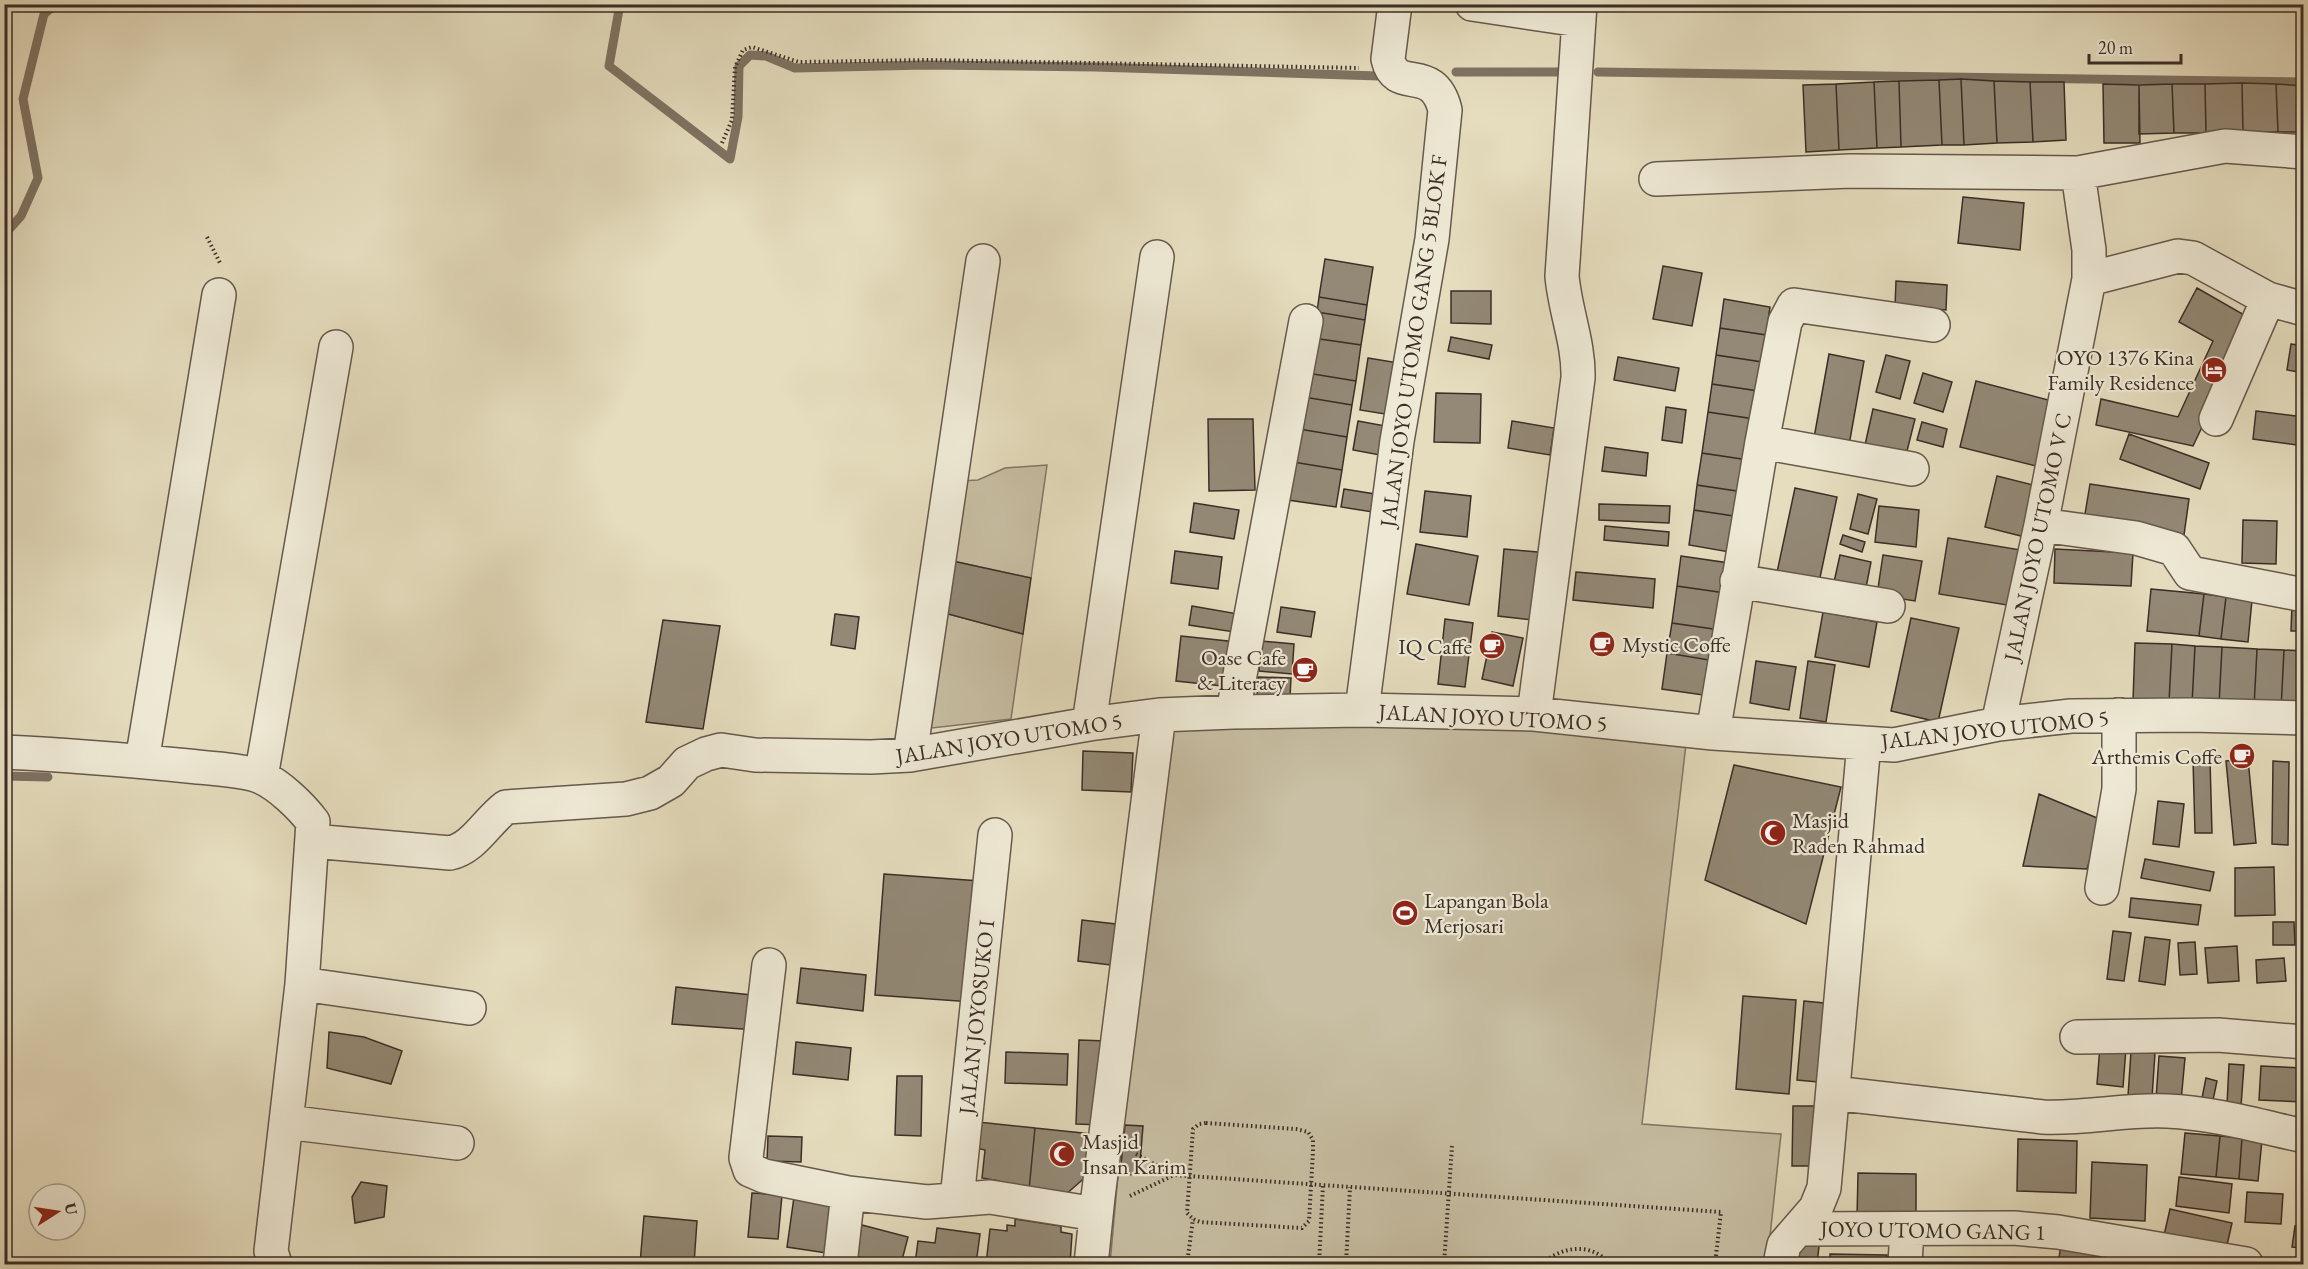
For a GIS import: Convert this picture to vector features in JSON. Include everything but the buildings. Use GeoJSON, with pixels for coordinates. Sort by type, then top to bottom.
{"type":"FeatureCollection","features":[{"type":"Feature","properties":{"kind":"street"},"geometry":{"type":"LineString","coordinates":[[1390,68],[1388,59],[1395,4]]}},
{"type":"Feature","properties":{"kind":"street"},"geometry":{"type":"LineString","coordinates":[[1472,4],[1580,12],[1562,276],[1567,312],[1576,344],[1578,378],[1534,714]]}},
{"type":"Feature","properties":{"kind":"street","name":"JALAN JOYO UTOMO GANG 5 BLOK F"},"geometry":{"type":"LineString","coordinates":[[1362,710],[1397,441],[1432,239],[1445,110],[1441,96],[1435,87],[1427,82],[1402,79],[1390,68]]}},
{"type":"Feature","properties":{"kind":"street"},"geometry":{"type":"LineString","coordinates":[[1656,179],[1851,171],[2078,173],[2225,146],[2304,152]]}},
{"type":"Feature","properties":{"kind":"street","name":"JALAN JOYO UTOMO V C"},"geometry":{"type":"LineString","coordinates":[[1998,724],[2041,525],[2089,279],[2089,250],[2078,173]]}},
{"type":"Feature","properties":{"kind":"street"},"geometry":{"type":"LineString","coordinates":[[2089,279],[2178,256],[2193,258],[2268,299],[2304,309]]}},
{"type":"Feature","properties":{"kind":"street"},"geometry":{"type":"LineString","coordinates":[[1089,724],[1157,257]]}},
{"type":"Feature","properties":{"kind":"street"},"geometry":{"type":"LineString","coordinates":[[910,755],[982,261]]}},
{"type":"Feature","properties":{"kind":"street"},"geometry":{"type":"LineString","coordinates":[[142,761],[219,295]]}},
{"type":"Feature","properties":{"kind":"street"},"geometry":{"type":"LineString","coordinates":[[2216,419],[2268,299]]}},
{"type":"Feature","properties":{"kind":"street"},"geometry":{"type":"LineString","coordinates":[[1713,733],[1762,442],[1785,322],[1794,305],[1933,325]]}},
{"type":"Feature","properties":{"kind":"street"},"geometry":{"type":"LineString","coordinates":[[1233,712],[1306,321]]}},
{"type":"Feature","properties":{"kind":"street"},"geometry":{"type":"LineString","coordinates":[[261,777],[336,347]]}},
{"type":"Feature","properties":{"kind":"street"},"geometry":{"type":"LineString","coordinates":[[1762,442],[1912,469]]}},
{"type":"Feature","properties":{"kind":"street"},"geometry":{"type":"LineString","coordinates":[[2041,525],[2136,538],[2174,549],[2190,573],[2304,595]]}},
{"type":"Feature","properties":{"kind":"street"},"geometry":{"type":"LineString","coordinates":[[1737,582],[1887,606]]}},
{"type":"Feature","properties":{"kind":"street","name":"JALAN JOYO UTOMO 5"},"geometry":{"type":"LineString","coordinates":[[312,841],[450,852],[460,850],[506,807],[626,799],[650,793],[671,781],[687,763],[721,750],[755,754],[871,758],[910,755],[1089,724],[1158,728],[1233,712],[1362,710],[1534,714],[1713,733],[1894,745],[1998,724],[2071,716],[2304,718]]}},
{"type":"Feature","properties":{"kind":"street"},"geometry":{"type":"LineString","coordinates":[[2102,888],[2119,789],[2119,715]]}},
{"type":"Feature","properties":{"kind":"street"},"geometry":{"type":"LineString","coordinates":[[1092,1264],[1097,1205],[1158,728]]}},
{"type":"Feature","properties":{"kind":"street"},"geometry":{"type":"LineString","coordinates":[[1780,1264],[1784,1245],[1816,1208],[1824,1188],[1864,743]]}},
{"type":"Feature","properties":{"kind":"street"},"geometry":{"type":"LineString","coordinates":[[4,753],[142,761],[261,777],[300,806],[314,822],[302,984],[272,1251],[275,1264]]}},
{"type":"Feature","properties":{"kind":"street","name":"JALAN JOYOSUKO I"},"geometry":{"type":"LineString","coordinates":[[957,1199],[995,834]]}},
{"type":"Feature","properties":{"kind":"street"},"geometry":{"type":"LineString","coordinates":[[769,965],[746,1158],[750,1170],[764,1176],[848,1192],[927,1202],[990,1197],[1097,1205]]}},
{"type":"Feature","properties":{"kind":"street"},"geometry":{"type":"LineString","coordinates":[[302,984],[469,1008]]}},
{"type":"Feature","properties":{"kind":"street"},"geometry":{"type":"LineString","coordinates":[[2077,1037],[2218,1035],[2304,1042]]}},
{"type":"Feature","properties":{"kind":"street"},"geometry":{"type":"LineString","coordinates":[[1833,1093],[2055,1117],[2166,1111],[2197,1114],[2304,1136]]}},
{"type":"Feature","properties":{"kind":"street"},"geometry":{"type":"LineString","coordinates":[[286,1122],[456,1143]]}},
{"type":"Feature","properties":{"kind":"street"},"geometry":{"type":"LineString","coordinates":[[840,1264],[848,1192]]}},
{"type":"Feature","properties":{"kind":"street","name":"JOYO UTOMO GANG 1"},"geometry":{"type":"LineString","coordinates":[[1798,1228],[2014,1228],[2058,1232],[2246,1264]]}},
{"type":"Feature","properties":{"kind":"street"},"geometry":{"type":"LineString","coordinates":[[1905,1264],[1907,1229]]}},
{"type":"Feature","properties":{"kind":"path"},"geometry":{"type":"LineString","coordinates":[[722,143],[732,120],[735,67],[742,50],[752,47],[798,62],[929,60],[1390,68]]}},
{"type":"Feature","properties":{"kind":"path"},"geometry":{"type":"LineString","coordinates":[[1199,1124],[1296,1129],[1308,1132],[1313,1140],[1309,1221],[1302,1228],[1200,1222],[1193,1219],[1187,1213],[1190,1176],[1193,1129],[1199,1124]]}},
{"type":"Feature","properties":{"kind":"path"},"geometry":{"type":"LineString","coordinates":[[1105,1146],[1126,1148],[1174,1175],[1721,1212],[1715,1264]]}},
{"type":"Feature","properties":{"kind":"path"},"geometry":{"type":"LineString","coordinates":[[1444,1264],[1452,1146]]}},
{"type":"Feature","properties":{"kind":"path"},"geometry":{"type":"LineString","coordinates":[[1097,1205],[1121,1201],[1174,1175]]}},
{"type":"Feature","properties":{"kind":"path"},"geometry":{"type":"LineString","coordinates":[[1319,1264],[1323,1185]]}},
{"type":"Feature","properties":{"kind":"path"},"geometry":{"type":"LineString","coordinates":[[1346,1264],[1350,1187]]}},
{"type":"Feature","properties":{"kind":"path"},"geometry":{"type":"LineString","coordinates":[[1187,1264],[1193,1219]]}},
{"type":"Feature","properties":{"kind":"path"},"geometry":{"type":"LineString","coordinates":[[1542,1264],[1555,1254],[1568,1249],[1581,1248],[1595,1252],[1609,1264]]}},
{"type":"Feature","properties":{"kind":"shaded area"},"geometry":{"type":"Polygon","coordinates":[[[1047,465],[1031,578],[948,560],[959,481],[978,480],[1005,468],[1047,465]]]}},
{"type":"Feature","properties":{"kind":"shaded area"},"geometry":{"type":"Polygon","coordinates":[[[937,611],[1023,634],[1011,719],[923,729],[937,611]]]}},
{"type":"Feature","properties":{"kind":"shaded area"},"geometry":{"type":"Polygon","coordinates":[[[1496,725],[1686,744],[1642,1124],[1781,1134],[1767,1264],[1110,1264],[1125,1097],[1173,728],[1496,725]]]}},
{"type":"Feature","properties":{"kind":"waterway"},"geometry":{"type":"LineString","coordinates":[[4,235],[21,216],[38,178],[23,99],[44,14],[56,4]]}},
{"type":"Feature","properties":{"kind":"waterway"},"geometry":{"type":"LineString","coordinates":[[620,4],[609,66],[730,159],[738,117],[739,66],[750,55],[766,56],[795,68],[925,65],[1095,67],[1379,76]]}},
{"type":"Feature","properties":{"kind":"waterway"},"geometry":{"type":"LineString","coordinates":[[1456,72],[1569,72]]}},
{"type":"Feature","properties":{"kind":"waterway"},"geometry":{"type":"LineString","coordinates":[[1598,72],[2304,82]]}},
{"type":"Feature","properties":{"kind":"waterway"},"geometry":{"type":"LineString","coordinates":[[4,776],[48,777]]}},
{"type":"Feature","properties":{"kind":"place","name":"OYO 1376 Kina Family Residence"},"geometry":{"type":"Point","coordinates":[2214,370]}},
{"type":"Feature","properties":{"kind":"place","name":"Mystic Coffe"},"geometry":{"type":"Point","coordinates":[1602,644]}},
{"type":"Feature","properties":{"kind":"place","name":"IQ Caffe"},"geometry":{"type":"Point","coordinates":[1492,646]}},
{"type":"Feature","properties":{"kind":"place","name":"Oase Cafe & Literacy"},"geometry":{"type":"Point","coordinates":[1305,670]}},
{"type":"Feature","properties":{"kind":"place","name":"Arthemis Coffe"},"geometry":{"type":"Point","coordinates":[2242,756]}},
{"type":"Feature","properties":{"kind":"place","name":"Masjid Raden Rahmad"},"geometry":{"type":"Point","coordinates":[1773,833]}},
{"type":"Feature","properties":{"kind":"place","name":"Lapangan Bola Merjosari"},"geometry":{"type":"Point","coordinates":[1405,913]}},
{"type":"Feature","properties":{"kind":"place","name":"Masjid Insan Karim"},"geometry":{"type":"Point","coordinates":[1062,1154]}}]}
